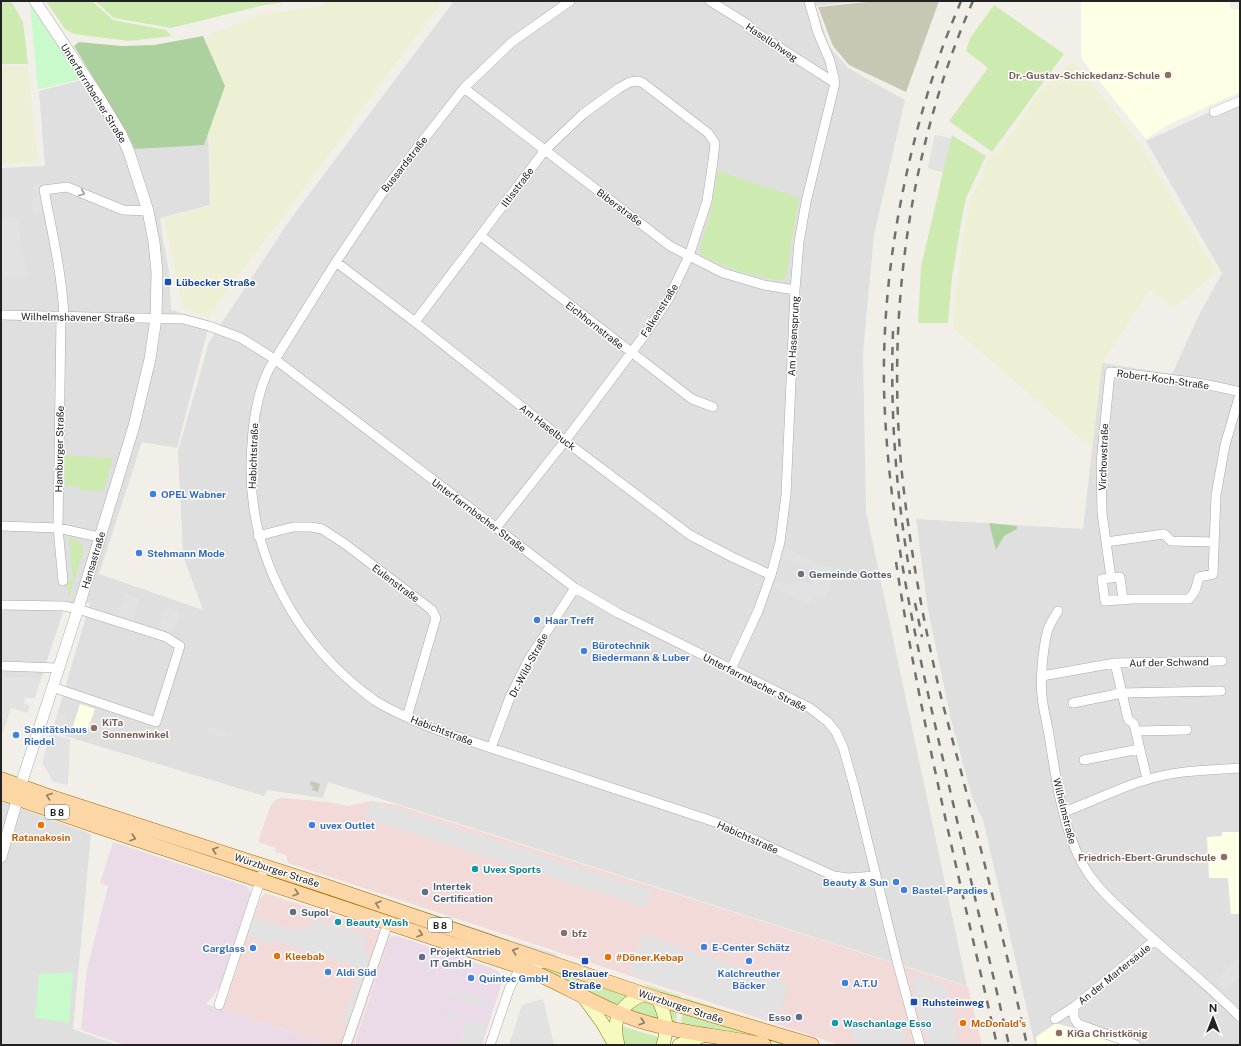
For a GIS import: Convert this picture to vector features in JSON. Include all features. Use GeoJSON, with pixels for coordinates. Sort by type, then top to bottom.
{"type":"FeatureCollection","features":[{"type":"Feature","properties":{"kind":"main road","name":"Würzburger Straße"},"geometry":{"type":"LineString","coordinates":[[1,779],[19,792],[259,881],[521,967],[619,1014],[666,1028],[737,1039],[764,1045]]}},
{"type":"Feature","properties":{"kind":"main road","name":"Würzburger Straße"},"geometry":{"type":"LineString","coordinates":[[1,793],[19,792],[265,867],[658,999],[812,1045]]}},
{"type":"Feature","properties":{"kind":"main road"},"geometry":{"type":"LineString","coordinates":[[618,1045],[616,1031],[619,1014],[625,1005],[631,1000],[644,994]]}},
{"type":"Feature","properties":{"kind":"main road"},"geometry":{"type":"LineString","coordinates":[[585,998],[615,1045]]}},
{"type":"Feature","properties":{"kind":"main road"},"geometry":{"type":"LineString","coordinates":[[658,999],[665,1015],[666,1028],[664,1045]]}},
{"type":"Feature","properties":{"kind":"main road"},"geometry":{"type":"LineString","coordinates":[[679,1045],[705,1035]]}},
{"type":"Feature","properties":{"kind":"street","name":"Unterfarrnbacher Straße"},"geometry":{"type":"LineString","coordinates":[[35,1],[97,94],[130,152],[148,211],[154,242],[157,272],[156,318],[183,319],[209,326],[241,338],[276,360],[575,588],[618,613],[810,708],[828,722],[836,732],[843,747],[854,786],[875,876],[920,1045]]}},
{"type":"Feature","properties":{"kind":"street","name":"Bussardstraße"},"geometry":{"type":"LineString","coordinates":[[276,360],[336,262],[385,189],[464,88],[512,42],[570,1]]}},
{"type":"Feature","properties":{"kind":"street","name":"Hasellohweg"},"geometry":{"type":"LineString","coordinates":[[710,1],[747,24],[752,30],[835,83]]}},
{"type":"Feature","properties":{"kind":"street","name":"Am Hasensprung"},"geometry":{"type":"LineString","coordinates":[[731,669],[758,611],[771,575],[780,542],[786,495],[795,290],[799,242],[806,202],[835,83],[830,61],[818,33],[809,1]]}},
{"type":"Feature","properties":{"kind":"street","name":"Iltisstraße"},"geometry":{"type":"LineString","coordinates":[[415,322],[545,150],[583,114],[619,88],[630,82],[638,81],[643,83]]}},
{"type":"Feature","properties":{"kind":"street","name":"Falkenstraße"},"geometry":{"type":"LineString","coordinates":[[496,528],[565,441],[643,337],[668,300],[689,256],[707,201],[715,143],[708,133],[643,83]]}},
{"type":"Feature","properties":{"kind":"street","name":"Biberstraße"},"geometry":{"type":"LineString","coordinates":[[464,88],[670,246],[723,273],[764,285],[795,290]]}},
{"type":"Feature","properties":{"kind":"street"},"geometry":{"type":"LineString","coordinates":[[1214,112],[1240,101]]}},
{"type":"Feature","properties":{"kind":"street","name":"Hamburger Straße"},"geometry":{"type":"LineString","coordinates":[[62,581],[58,528],[63,299],[55,242],[44,190],[67,186],[123,210],[148,211]]}},
{"type":"Feature","properties":{"kind":"street","name":"Eichhornstraße"},"geometry":{"type":"LineString","coordinates":[[481,236],[630,353],[692,399],[713,406]]}},
{"type":"Feature","properties":{"kind":"street","name":"Am Haselbuck"},"geometry":{"type":"LineString","coordinates":[[336,262],[415,322],[565,441],[690,535],[732,558],[771,575]]}},
{"type":"Feature","properties":{"kind":"street","name":"Wilhelmshavener Straße"},"geometry":{"type":"LineString","coordinates":[[1,315],[156,318]]}},
{"type":"Feature","properties":{"kind":"street","name":"Hansastraße"},"geometry":{"type":"LineString","coordinates":[[1,857],[19,792],[78,609],[132,433],[150,359],[156,318]]}},
{"type":"Feature","properties":{"kind":"street","name":"Habichtstraße"},"geometry":{"type":"LineString","coordinates":[[276,360],[263,382],[257,403],[252,433],[251,492],[258,536],[277,585],[294,616],[320,652],[345,676],[375,700],[407,717],[440,731],[715,822],[834,876],[848,878],[875,876]]}},
{"type":"Feature","properties":{"kind":"street","name":"Robert-Koch-Straße"},"geometry":{"type":"LineString","coordinates":[[1110,372],[1182,380],[1217,386],[1240,393]]}},
{"type":"Feature","properties":{"kind":"street","name":"Virchowstraße"},"geometry":{"type":"LineString","coordinates":[[1110,372],[1101,463],[1102,513],[1111,578]]}},
{"type":"Feature","properties":{"kind":"street"},"geometry":{"type":"LineString","coordinates":[[1123,600],[1120,577],[1102,579],[1105,601],[1189,599],[1195,591],[1199,577],[1213,574],[1216,495],[1221,466],[1240,393]]}},
{"type":"Feature","properties":{"kind":"street"},"geometry":{"type":"LineString","coordinates":[[1,526],[58,528],[99,537]]}},
{"type":"Feature","properties":{"kind":"street","name":"Eulenstraße"},"geometry":{"type":"LineString","coordinates":[[258,536],[293,527],[311,527],[322,529],[345,544],[432,610],[436,618],[407,717]]}},
{"type":"Feature","properties":{"kind":"street"},"geometry":{"type":"LineString","coordinates":[[1106,542],[1164,534],[1171,542],[1214,542]]}},
{"type":"Feature","properties":{"kind":"street","name":"Dr.-Wild-Straße"},"geometry":{"type":"LineString","coordinates":[[491,748],[510,697],[529,659],[575,588]]}},
{"type":"Feature","properties":{"kind":"street"},"geometry":{"type":"LineString","coordinates":[[1,605],[64,606],[78,609],[166,637],[180,646],[156,722],[52,687]]}},
{"type":"Feature","properties":{"kind":"street","name":"Wilhelmstraße"},"geometry":{"type":"LineString","coordinates":[[1058,611],[1047,632],[1042,676],[1042,696],[1064,812],[1073,844],[1081,862],[1092,879],[1104,893],[1205,983],[1240,1017]]}},
{"type":"Feature","properties":{"kind":"street","name":"Auf der Schwand"},"geometry":{"type":"LineString","coordinates":[[1042,676],[1115,663],[1222,661]]}},
{"type":"Feature","properties":{"kind":"street","name":"Auf der Schwand"},"geometry":{"type":"LineString","coordinates":[[1115,663],[1128,719],[1134,724],[1147,779]]}},
{"type":"Feature","properties":{"kind":"street"},"geometry":{"type":"LineString","coordinates":[[1,666],[58,668]]}},
{"type":"Feature","properties":{"kind":"street"},"geometry":{"type":"LineString","coordinates":[[1073,703],[1122,693],[1221,691]]}},
{"type":"Feature","properties":{"kind":"street"},"geometry":{"type":"LineString","coordinates":[[1136,731],[1187,730]]}},
{"type":"Feature","properties":{"kind":"street"},"geometry":{"type":"LineString","coordinates":[[1084,760],[1139,749]]}},
{"type":"Feature","properties":{"kind":"street"},"geometry":{"type":"LineString","coordinates":[[1064,812],[1147,779],[1189,771],[1240,768]]}},
{"type":"Feature","properties":{"kind":"street"},"geometry":{"type":"LineString","coordinates":[[259,881],[265,867]]}},
{"type":"Feature","properties":{"kind":"street","name":"Würzburger Straße"},"geometry":{"type":"LineString","coordinates":[[219,1005],[259,881]]}},
{"type":"Feature","properties":{"kind":"street"},"geometry":{"type":"LineString","coordinates":[[346,1045],[388,923]]}},
{"type":"Feature","properties":{"kind":"street","name":"An der Martersäule"},"geometry":{"type":"LineString","coordinates":[[1056,1019],[1074,1007],[1155,940]]}},
{"type":"Feature","properties":{"kind":"street","name":"Würzburger Straße"},"geometry":{"type":"LineString","coordinates":[[521,967],[534,964],[552,963]]}},
{"type":"Feature","properties":{"kind":"street"},"geometry":{"type":"LineString","coordinates":[[490,1045],[510,986],[521,967]]}},
{"type":"Feature","properties":{"kind":"street","name":"An der Martersäule"},"geometry":{"type":"LineString","coordinates":[[1074,1007],[1074,1018],[1078,1024],[1136,1045]]}},
{"type":"Feature","properties":{"kind":"street","name":"Unterfarrnbacher Straße"},"geometry":{"type":"LineString","coordinates":[[914,1045],[916,1034]]}},
{"type":"Feature","properties":{"kind":"shaded area"},"geometry":{"type":"Polygon","coordinates":[[[326,1],[443,1],[397,61],[288,211],[247,263],[209,317],[183,309],[164,218],[211,206],[207,35],[260,15],[321,6],[326,1]]]}},
{"type":"Feature","properties":{"kind":"shaded area"},"geometry":{"type":"Polygon","coordinates":[[[454,1],[863,1],[816,6],[829,46],[848,68],[905,100],[874,235],[863,352],[866,511],[967,986],[328,782],[323,798],[267,790],[264,796],[52,732],[90,603],[66,603],[41,679],[1,678],[1,168],[45,166],[39,91],[94,77],[207,86],[210,205],[160,218],[169,271],[171,310],[210,321],[177,448],[142,442],[99,574],[203,610],[183,556],[178,451],[209,342],[289,221],[454,1]]]}},
{"type":"Feature","properties":{"kind":"shaded area"},"geometry":{"type":"Polygon","coordinates":[[[877,1],[939,1],[906,92],[849,65],[833,46],[818,7],[877,1]]]}},
{"type":"Feature","properties":{"kind":"shaded area","name":"Dr.-Gustav-Schickedanz-Schule"},"geometry":{"type":"Polygon","coordinates":[[[1081,1],[1230,1],[1230,9],[1240,9],[1240,92],[1170,124],[1146,139],[1081,58],[1081,1]]]}},
{"type":"Feature","properties":{"kind":"shaded area"},"geometry":{"type":"Polygon","coordinates":[[[1070,63],[1075,63],[1140,144],[1217,272],[1179,303],[1171,306],[1150,290],[1102,363],[1092,448],[953,328],[964,231],[971,199],[992,152],[997,155],[1040,91],[1070,63]]]}},
{"type":"Feature","properties":{"kind":"shaded area"},"geometry":{"type":"Polygon","coordinates":[[[28,66],[38,162],[1,164],[1,67],[28,66]]]}},
{"type":"Feature","properties":{"kind":"shaded area"},"geometry":{"type":"Polygon","coordinates":[[[1240,98],[1240,1045],[1035,1045],[983,820],[972,797],[951,719],[928,610],[916,519],[1083,529],[1102,363],[1172,374],[1199,315],[1222,273],[1146,141],[1240,98]]]}},
{"type":"Feature","properties":{"kind":"shaded area"},"geometry":{"type":"Polygon","coordinates":[[[935,135],[951,139],[943,171],[928,168],[935,135]]]}},
{"type":"Feature","properties":{"kind":"shaded area"},"geometry":{"type":"Polygon","coordinates":[[[33,184],[40,184],[42,213],[33,213],[33,184]]]}},
{"type":"Feature","properties":{"kind":"shaded area"},"geometry":{"type":"Polygon","coordinates":[[[1,217],[17,217],[28,278],[1,277],[1,217]]]}},
{"type":"Feature","properties":{"kind":"shaded area"},"geometry":{"type":"Polygon","coordinates":[[[790,549],[825,567],[833,568],[828,594],[825,599],[814,596],[809,604],[775,587],[777,581],[795,586],[797,581],[812,584],[816,568],[783,559],[785,551],[790,549]]]}},
{"type":"Feature","properties":{"kind":"shaded area"},"geometry":{"type":"Polygon","coordinates":[[[125,594],[140,599],[133,620],[118,615],[125,594]]]}},
{"type":"Feature","properties":{"kind":"shaded area"},"geometry":{"type":"Polygon","coordinates":[[[165,607],[180,612],[173,633],[158,628],[165,607]]]}},
{"type":"Feature","properties":{"kind":"shaded area"},"geometry":{"type":"Polygon","coordinates":[[[1,678],[41,679],[35,698],[25,698],[24,703],[30,706],[27,713],[11,708],[2,734],[1,734],[1,678]]]}},
{"type":"Feature","properties":{"kind":"shaded area"},"geometry":{"type":"Polygon","coordinates":[[[80,704],[95,709],[86,734],[72,730],[80,704]]]}},
{"type":"Feature","properties":{"kind":"shaded area"},"geometry":{"type":"Polygon","coordinates":[[[67,714],[67,736],[52,733],[57,715],[67,714]]]}},
{"type":"Feature","properties":{"kind":"shaded area"},"geometry":{"type":"Polygon","coordinates":[[[210,727],[227,733],[225,738],[209,732],[210,727]]]}},
{"type":"Feature","properties":{"kind":"shaded area"},"geometry":{"type":"Polygon","coordinates":[[[51,734],[70,739],[68,785],[53,782],[42,762],[51,734]]]}},
{"type":"Feature","properties":{"kind":"shaded area"},"geometry":{"type":"Polygon","coordinates":[[[311,781],[320,784],[318,792],[312,790],[313,786],[310,785],[311,781]]]}},
{"type":"Feature","properties":{"kind":"shaded area"},"geometry":{"type":"Polygon","coordinates":[[[282,798],[327,802],[348,806],[371,801],[397,805],[968,987],[982,1045],[840,1045],[288,863],[286,855],[275,852],[276,848],[258,842],[270,807],[275,800],[282,798]]]}},
{"type":"Feature","properties":{"kind":"shaded area"},"geometry":{"type":"Polygon","coordinates":[[[1,801],[91,834],[73,1029],[117,1045],[1,1045],[1,801]]]}},
{"type":"Feature","properties":{"kind":"shaded area"},"geometry":{"type":"Polygon","coordinates":[[[371,801],[652,891],[646,907],[365,818],[371,801]]]}},
{"type":"Feature","properties":{"kind":"shaded area","name":"Friedrich-Ebert-Grundschule"},"geometry":{"type":"Polygon","coordinates":[[[1222,832],[1240,832],[1240,914],[1231,914],[1228,878],[1209,878],[1207,837],[1222,836],[1222,832]]]}},
{"type":"Feature","properties":{"kind":"shaded area"},"geometry":{"type":"Polygon","coordinates":[[[113,842],[246,886],[250,891],[250,896],[220,987],[206,1004],[331,1045],[125,1045],[81,1030],[87,969],[108,886],[100,883],[113,842]]]}},
{"type":"Feature","properties":{"kind":"shaded area"},"geometry":{"type":"Polygon","coordinates":[[[290,867],[496,935],[495,938],[287,868],[290,867]]]}},
{"type":"Feature","properties":{"kind":"shaded area"},"geometry":{"type":"Polygon","coordinates":[[[265,893],[391,934],[355,1039],[355,1045],[331,1045],[221,1009],[260,899],[265,893]]]}},
{"type":"Feature","properties":{"kind":"shaded area"},"geometry":{"type":"Polygon","coordinates":[[[253,917],[296,930],[302,927],[309,930],[313,919],[367,936],[363,950],[371,952],[348,1025],[342,1024],[360,968],[273,940],[272,944],[247,935],[253,917]]]}},
{"type":"Feature","properties":{"kind":"shaded area"},"geometry":{"type":"Polygon","coordinates":[[[642,934],[785,983],[786,994],[776,1022],[629,974],[642,934]]]}},
{"type":"Feature","properties":{"kind":"shaded area"},"geometry":{"type":"Polygon","coordinates":[[[397,936],[498,971],[501,977],[501,985],[482,1045],[356,1045],[356,1039],[390,937],[397,936]]]}},
{"type":"Feature","properties":{"kind":"shaded area"},"geometry":{"type":"Polygon","coordinates":[[[515,941],[556,954],[558,958],[512,942],[515,941]]]}},
{"type":"Feature","properties":{"kind":"shaded area"},"geometry":{"type":"Polygon","coordinates":[[[1240,957],[1240,977],[1225,991],[1215,981],[1240,957]]]}},
{"type":"Feature","properties":{"kind":"shaded area"},"geometry":{"type":"Polygon","coordinates":[[[921,977],[945,986],[951,1002],[959,1045],[928,1045],[911,979],[921,977]]]}},
{"type":"Feature","properties":{"kind":"shaded area"},"geometry":{"type":"Polygon","coordinates":[[[452,989],[487,1000],[487,1008],[450,995],[452,989]]]}},
{"type":"Feature","properties":{"kind":"shaded area"},"geometry":{"type":"Polygon","coordinates":[[[543,999],[554,1045],[509,1045],[522,1005],[543,999]]]}},
{"type":"Feature","properties":{"kind":"shaded area"},"geometry":{"type":"Polygon","coordinates":[[[447,1009],[457,1012],[455,1018],[445,1015],[447,1009]]]}},
{"type":"Feature","properties":{"kind":"shaded area"},"geometry":{"type":"Polygon","coordinates":[[[856,1020],[892,1031],[894,1024],[903,1026],[901,1033],[906,1034],[903,1045],[858,1045],[851,1033],[856,1020]]]}},
{"type":"Feature","properties":{"kind":"shaded area"},"geometry":{"type":"Polygon","coordinates":[[[473,1021],[486,1025],[480,1045],[459,1045],[467,1022],[472,1024],[473,1021]]]}},
{"type":"Feature","properties":{"kind":"shaded area","name":"KiGa Christkönig"},"geometry":{"type":"Polygon","coordinates":[[[1056,1023],[1123,1045],[1037,1045],[1036,1037],[1056,1023]]]}},
{"type":"Feature","properties":{"kind":"green space"},"geometry":{"type":"Polygon","coordinates":[[[1,1],[11,1],[23,22],[28,64],[1,64],[1,1]]]}},
{"type":"Feature","properties":{"kind":"green space"},"geometry":{"type":"Polygon","coordinates":[[[46,1],[92,1],[113,20],[166,30],[172,36],[129,41],[74,34],[65,29],[46,1]]]}},
{"type":"Feature","properties":{"kind":"green space"},"geometry":{"type":"Polygon","coordinates":[[[95,1],[291,1],[260,6],[171,28],[114,18],[95,1]]]}},
{"type":"Feature","properties":{"kind":"green space"},"geometry":{"type":"Polygon","coordinates":[[[30,4],[82,79],[38,89],[30,4]]]}},
{"type":"Feature","properties":{"kind":"green space"},"geometry":{"type":"Polygon","coordinates":[[[994,5],[1064,54],[992,152],[949,121],[988,68],[966,51],[970,38],[994,5]]]}},
{"type":"Feature","properties":{"kind":"green space"},"geometry":{"type":"Polygon","coordinates":[[[203,36],[225,86],[204,145],[135,149],[126,131],[74,46],[79,42],[122,46],[154,45],[203,36]]]}},
{"type":"Feature","properties":{"kind":"green space"},"geometry":{"type":"Polygon","coordinates":[[[935,135],[951,139],[952,135],[986,156],[966,198],[952,278],[948,323],[918,323],[921,267],[943,172],[928,168],[935,135]]]}},
{"type":"Feature","properties":{"kind":"green space"},"geometry":{"type":"Polygon","coordinates":[[[718,171],[799,198],[786,278],[778,281],[738,271],[701,256],[699,249],[710,216],[718,171]]]}},
{"type":"Feature","properties":{"kind":"green space"},"geometry":{"type":"Polygon","coordinates":[[[64,455],[113,458],[103,491],[80,490],[80,486],[65,486],[64,455]]]}},
{"type":"Feature","properties":{"kind":"green space"},"geometry":{"type":"Polygon","coordinates":[[[989,523],[1017,526],[1017,529],[1004,536],[996,550],[989,523]]]}},
{"type":"Feature","properties":{"kind":"green space"},"geometry":{"type":"Polygon","coordinates":[[[69,537],[77,540],[83,545],[83,553],[68,600],[68,581],[73,580],[69,537]]]}},
{"type":"Feature","properties":{"kind":"green space"},"geometry":{"type":"Polygon","coordinates":[[[539,967],[541,967],[629,996],[618,1007],[539,967]]]}},
{"type":"Feature","properties":{"kind":"green space"},"geometry":{"type":"Polygon","coordinates":[[[73,972],[69,1023],[35,1018],[39,974],[73,972]]]}},
{"type":"Feature","properties":{"kind":"green space"},"geometry":{"type":"Polygon","coordinates":[[[644,984],[681,996],[680,998],[647,987],[644,984]]]}},
{"type":"Feature","properties":{"kind":"green space"},"geometry":{"type":"Polygon","coordinates":[[[686,998],[751,1019],[750,1021],[685,1000],[686,998]]]}},
{"type":"Feature","properties":{"kind":"green space"},"geometry":{"type":"Polygon","coordinates":[[[640,1001],[652,1005],[662,1021],[627,1010],[640,1001]]]}},
{"type":"Feature","properties":{"kind":"green space"},"geometry":{"type":"Polygon","coordinates":[[[668,1009],[677,1011],[676,1025],[672,1024],[668,1009]]]}},
{"type":"Feature","properties":{"kind":"green space"},"geometry":{"type":"Polygon","coordinates":[[[682,1013],[799,1045],[782,1045],[763,1040],[681,1026],[682,1013]]]}},
{"type":"Feature","properties":{"kind":"green space"},"geometry":{"type":"Polygon","coordinates":[[[621,1026],[661,1038],[659,1045],[623,1045],[621,1026]]]}},
{"type":"Feature","properties":{"kind":"railway"},"geometry":{"type":"LineString","coordinates":[[961,1],[943,46],[926,100],[905,181],[897,222],[891,263],[884,346],[886,433],[890,477],[902,566],[919,654],[1009,1045]]}},
{"type":"Feature","properties":{"kind":"railway"},"geometry":{"type":"LineString","coordinates":[[973,1],[951,57],[933,114],[918,173],[908,233],[901,293],[897,354],[898,414],[902,474],[909,531],[929,645],[994,901],[1027,1045]]}},
{"type":"Feature","properties":{"kind":"railway"},"geometry":{"type":"LineString","coordinates":[[893,331],[892,392],[895,453],[901,513],[910,574]]}},
{"type":"Feature","properties":{"kind":"railway"},"geometry":{"type":"LineString","coordinates":[[896,562],[929,744],[997,1045]]}},
{"type":"Feature","properties":{"kind":"railway"},"geometry":{"type":"LineString","coordinates":[[915,603],[922,637]]}},
{"type":"Feature","properties":{"kind":"place","name":"Dr.-Gustav-Schickedanz-Schule"},"geometry":{"type":"Point","coordinates":[1168,75]}},
{"type":"Feature","properties":{"kind":"place","name":"Lübecker Straße"},"geometry":{"type":"Point","coordinates":[168,282]}},
{"type":"Feature","properties":{"kind":"place","name":"OPEL Wabner"},"geometry":{"type":"Point","coordinates":[153,494]}},
{"type":"Feature","properties":{"kind":"place","name":"Stehmann Mode"},"geometry":{"type":"Point","coordinates":[139,553]}},
{"type":"Feature","properties":{"kind":"place","name":"Gemeinde Gottes"},"geometry":{"type":"Point","coordinates":[801,574]}},
{"type":"Feature","properties":{"kind":"place","name":"Haar Treff"},"geometry":{"type":"Point","coordinates":[537,620]}},
{"type":"Feature","properties":{"kind":"place","name":"Bürotechnik Biedermann & Luber"},"geometry":{"type":"Point","coordinates":[584,651]}},
{"type":"Feature","properties":{"kind":"place","name":"KiTa Sonnenwinkel"},"geometry":{"type":"Point","coordinates":[94,728]}},
{"type":"Feature","properties":{"kind":"place","name":"Sanitätshaus Riedel"},"geometry":{"type":"Point","coordinates":[16,735]}},
{"type":"Feature","properties":{"kind":"place","name":"Ratanakosin"},"geometry":{"type":"Point","coordinates":[41,825]}},
{"type":"Feature","properties":{"kind":"place","name":"uvex Outlet"},"geometry":{"type":"Point","coordinates":[312,825]}},
{"type":"Feature","properties":{"kind":"place","name":"Friedrich-Ebert-Grundschule"},"geometry":{"type":"Point","coordinates":[1224,857]}},
{"type":"Feature","properties":{"kind":"place","name":"Uvex Sports"},"geometry":{"type":"Point","coordinates":[475,869]}},
{"type":"Feature","properties":{"kind":"place","name":"Beauty & Sun"},"geometry":{"type":"Point","coordinates":[896,882]}},
{"type":"Feature","properties":{"kind":"place","name":"Bastel-Paradies"},"geometry":{"type":"Point","coordinates":[904,890]}},
{"type":"Feature","properties":{"kind":"place","name":"Intertek Certification"},"geometry":{"type":"Point","coordinates":[425,892]}},
{"type":"Feature","properties":{"kind":"place","name":"Supol"},"geometry":{"type":"Point","coordinates":[293,912]}},
{"type":"Feature","properties":{"kind":"place","name":"Beauty Wash"},"geometry":{"type":"Point","coordinates":[338,922]}},
{"type":"Feature","properties":{"kind":"place","name":"bfz"},"geometry":{"type":"Point","coordinates":[564,933]}},
{"type":"Feature","properties":{"kind":"place","name":"E-Center Schätz"},"geometry":{"type":"Point","coordinates":[704,947]}},
{"type":"Feature","properties":{"kind":"place","name":"Carglass"},"geometry":{"type":"Point","coordinates":[253,948]}},
{"type":"Feature","properties":{"kind":"place","name":"Kleebab"},"geometry":{"type":"Point","coordinates":[277,956]}},
{"type":"Feature","properties":{"kind":"place","name":"ProjektAntrieb IT GmbH"},"geometry":{"type":"Point","coordinates":[422,957]}},
{"type":"Feature","properties":{"kind":"place","name":"#Döner.Kebap"},"geometry":{"type":"Point","coordinates":[608,957]}},
{"type":"Feature","properties":{"kind":"place","name":"Breslauer Straße"},"geometry":{"type":"Point","coordinates":[585,961]}},
{"type":"Feature","properties":{"kind":"place","name":"Kalchreuther Bäcker"},"geometry":{"type":"Point","coordinates":[749,961]}},
{"type":"Feature","properties":{"kind":"place","name":"Aldi Süd"},"geometry":{"type":"Point","coordinates":[328,972]}},
{"type":"Feature","properties":{"kind":"place","name":"Quintec GmbH"},"geometry":{"type":"Point","coordinates":[471,978]}},
{"type":"Feature","properties":{"kind":"place","name":"A.T.U"},"geometry":{"type":"Point","coordinates":[845,983]}},
{"type":"Feature","properties":{"kind":"place","name":"Ruhsteinweg"},"geometry":{"type":"Point","coordinates":[914,1002]}},
{"type":"Feature","properties":{"kind":"place","name":"Esso"},"geometry":{"type":"Point","coordinates":[799,1017]}},
{"type":"Feature","properties":{"kind":"place","name":"Waschanlage Esso"},"geometry":{"type":"Point","coordinates":[835,1023]}},
{"type":"Feature","properties":{"kind":"place","name":"McDonald's"},"geometry":{"type":"Point","coordinates":[963,1023]}},
{"type":"Feature","properties":{"kind":"place","name":"KiGa Christkönig"},"geometry":{"type":"Point","coordinates":[1059,1033]}}]}
